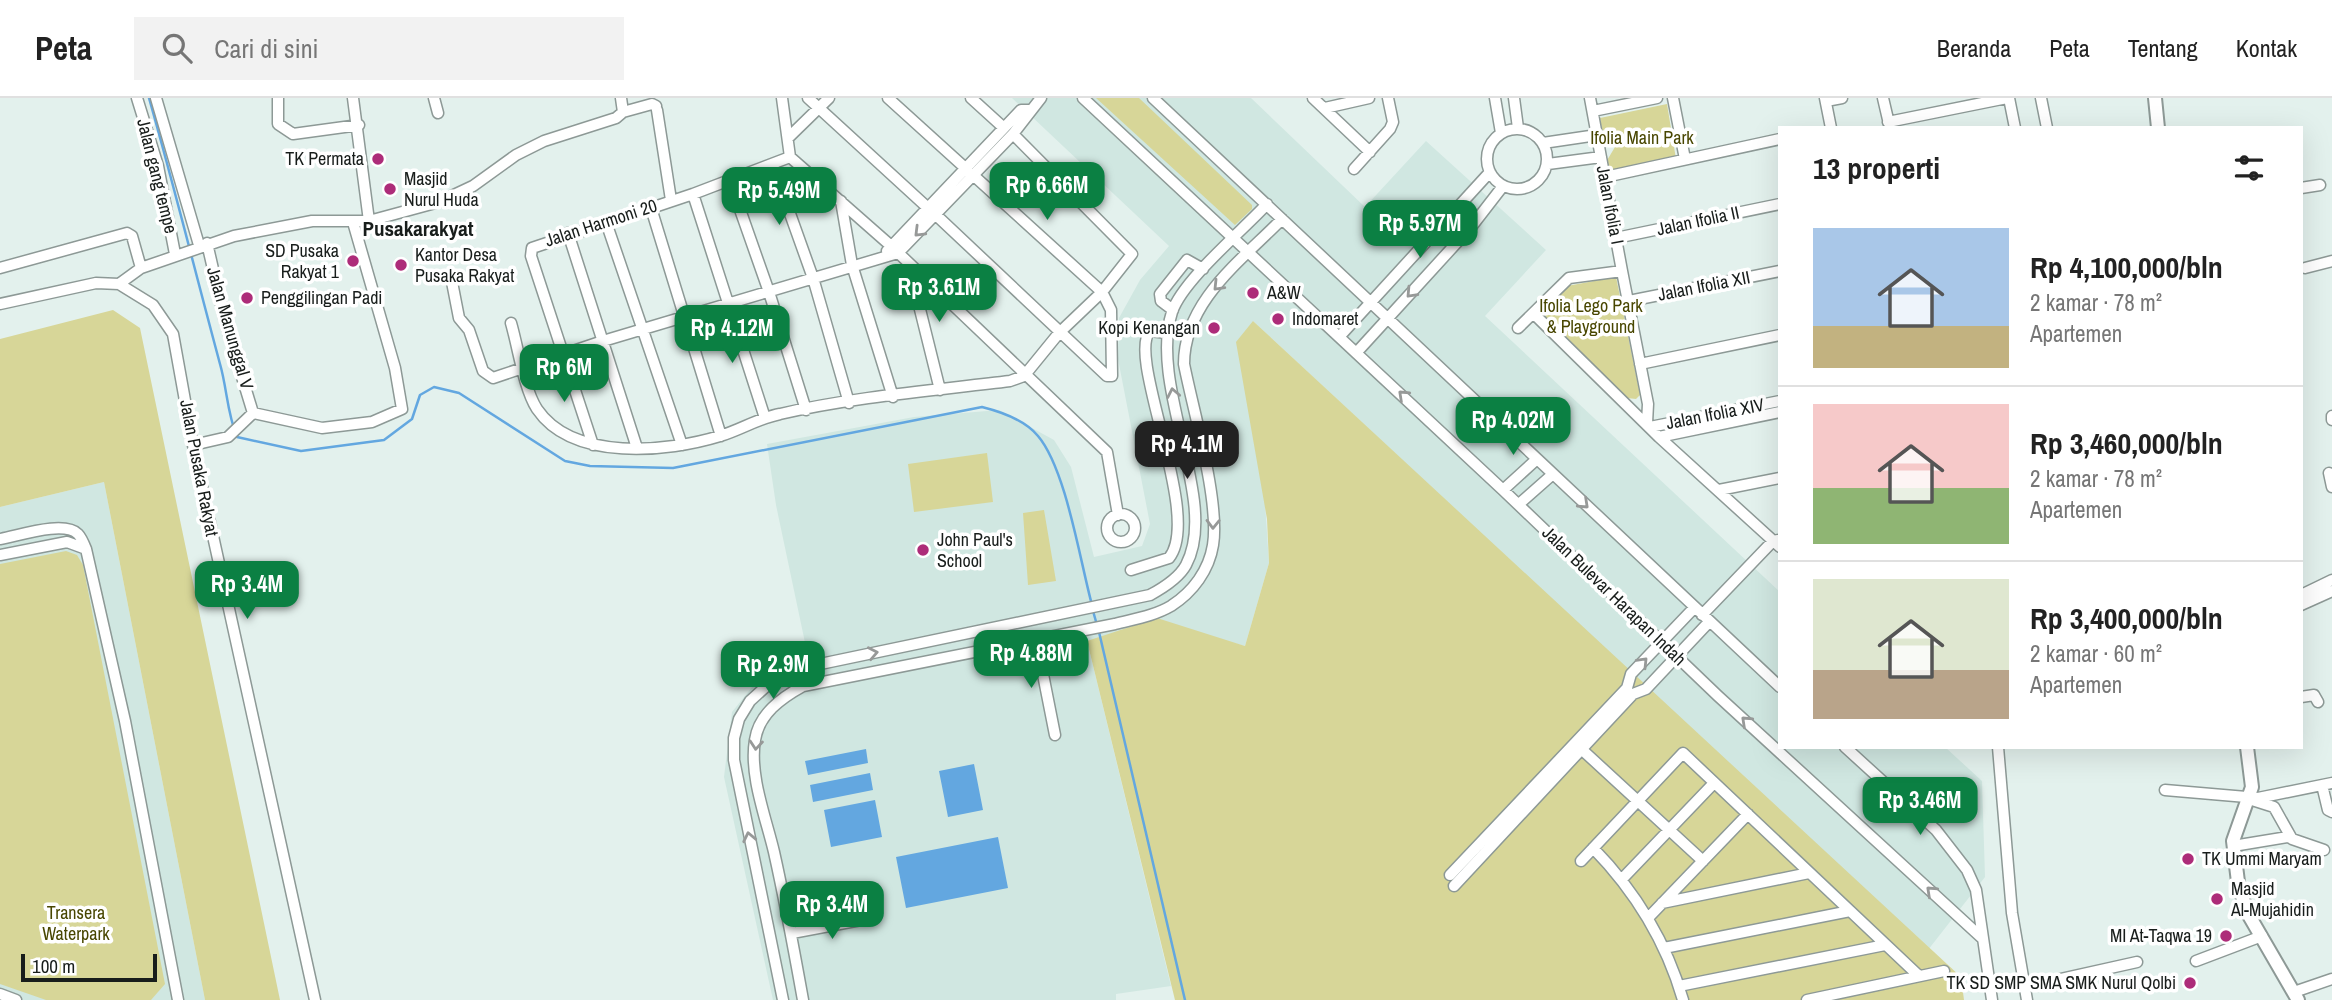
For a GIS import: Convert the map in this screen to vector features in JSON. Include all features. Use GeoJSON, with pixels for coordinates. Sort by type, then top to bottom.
{"type":"FeatureCollection","features":[{"type":"Feature","properties":{"kind":"main road"},"geometry":{"type":"LineString","coordinates":[[2155,98],[2158,126]]}},
{"type":"Feature","properties":{"kind":"main road"},"geometry":{"type":"LineString","coordinates":[[2247,749],[2252,776],[2250,798],[2237,823],[2234,846],[2244,903],[2296,996]]}},
{"type":"Feature","properties":{"kind":"street","name":"Jalan gang tempe"},"geometry":{"type":"LineString","coordinates":[[137,98],[158,166],[177,253]]}},
{"type":"Feature","properties":{"kind":"street","name":"Jalan Manunggal V"},"geometry":{"type":"LineString","coordinates":[[156,98],[254,414]]}},
{"type":"Feature","properties":{"kind":"street"},"geometry":{"type":"LineString","coordinates":[[278,98],[278,124],[293,134],[359,125]]}},
{"type":"Feature","properties":{"kind":"street"},"geometry":{"type":"LineString","coordinates":[[353,98],[359,125],[369,221]]}},
{"type":"Feature","properties":{"kind":"street"},"geometry":{"type":"LineString","coordinates":[[434,98],[438,113]]}},
{"type":"Feature","properties":{"kind":"street"},"geometry":{"type":"LineString","coordinates":[[621,98],[623,112]]}},
{"type":"Feature","properties":{"kind":"street"},"geometry":{"type":"LineString","coordinates":[[782,98],[790,157],[894,249],[1024,376],[1107,452],[1118,515]]}},
{"type":"Feature","properties":{"kind":"street"},"geometry":{"type":"LineString","coordinates":[[808,98],[932,211],[1059,333],[1111,377],[1111,310],[1102,292],[888,98]]}},
{"type":"Feature","properties":{"kind":"street"},"geometry":{"type":"LineString","coordinates":[[788,138],[829,98]]}},
{"type":"Feature","properties":{"kind":"street"},"geometry":{"type":"LineString","coordinates":[[971,98],[1004,128]]}},
{"type":"Feature","properties":{"kind":"street"},"geometry":{"type":"LineString","coordinates":[[968,171],[1013,134],[1029,117],[1030,110],[1041,98]]}},
{"type":"Feature","properties":{"kind":"street","name":"Jalan Bulevar Harapan Indah"},"geometry":{"type":"LineString","coordinates":[[1083,98],[1519,504],[1677,656],[1982,937]]}},
{"type":"Feature","properties":{"kind":"street"},"geometry":{"type":"LineString","coordinates":[[1153,98],[1778,685]]}},
{"type":"Feature","properties":{"kind":"street"},"geometry":{"type":"LineString","coordinates":[[1313,98],[1370,152]]}},
{"type":"Feature","properties":{"kind":"street"},"geometry":{"type":"LineString","coordinates":[[1325,108],[1369,98]]}},
{"type":"Feature","properties":{"kind":"street"},"geometry":{"type":"LineString","coordinates":[[1354,169],[1390,129],[1393,122],[1388,98]]}},
{"type":"Feature","properties":{"kind":"street"},"geometry":{"type":"LineString","coordinates":[[1495,98],[1500,133]]}},
{"type":"Feature","properties":{"kind":"street"},"geometry":{"type":"LineString","coordinates":[[1514,98],[1518,128]]}},
{"type":"Feature","properties":{"kind":"street","name":"Jalan Ifolia I"},"geometry":{"type":"LineString","coordinates":[[1590,98],[1648,404],[1648,425]]}},
{"type":"Feature","properties":{"kind":"street"},"geometry":{"type":"LineString","coordinates":[[1592,111],[1657,98]]}},
{"type":"Feature","properties":{"kind":"street"},"geometry":{"type":"LineString","coordinates":[[1673,98],[1685,159]]}},
{"type":"Feature","properties":{"kind":"street"},"geometry":{"type":"LineString","coordinates":[[1831,126],[1826,100],[1842,98]]}},
{"type":"Feature","properties":{"kind":"street"},"geometry":{"type":"LineString","coordinates":[[1883,98],[1889,125],[2008,98],[2015,126]]}},
{"type":"Feature","properties":{"kind":"street"},"geometry":{"type":"LineString","coordinates":[[2041,98],[2047,126]]}},
{"type":"Feature","properties":{"kind":"street"},"geometry":{"type":"LineString","coordinates":[[0,304],[96,283],[119,284],[141,268],[200,245],[312,221],[369,221],[439,202],[473,186],[516,155],[544,141],[652,104],[657,108],[671,200]]}},
{"type":"Feature","properties":{"kind":"street"},"geometry":{"type":"LineString","coordinates":[[452,282],[459,318],[469,330],[485,374],[493,378],[603,341],[883,257],[932,211],[1021,110],[1030,110]]}},
{"type":"Feature","properties":{"kind":"street"},"geometry":{"type":"LineString","coordinates":[[1518,128],[1537,135],[1544,143],[1548,164],[1536,183],[1525,188],[1503,186],[1490,172],[1488,151],[1500,133],[1518,128]]}},
{"type":"Feature","properties":{"kind":"street"},"geometry":{"type":"LineString","coordinates":[[511,323],[536,408],[564,433],[593,445],[657,449],[682,445],[721,436],[765,418],[849,403],[1010,381],[1024,376],[1059,333],[1102,292],[1131,258],[1132,252],[1013,134]]}},
{"type":"Feature","properties":{"kind":"street"},"geometry":{"type":"LineString","coordinates":[[1544,143],[1597,135]]}},
{"type":"Feature","properties":{"kind":"street"},"geometry":{"type":"LineString","coordinates":[[1605,177],[1778,139]]}},
{"type":"Feature","properties":{"kind":"street","name":"Jalan Harmoni 20"},"geometry":{"type":"LineString","coordinates":[[564,354],[531,256],[532,248],[568,233],[773,166],[790,157]]}},
{"type":"Feature","properties":{"kind":"street"},"geometry":{"type":"LineString","coordinates":[[1548,164],[1601,157]]}},
{"type":"Feature","properties":{"kind":"street"},"geometry":{"type":"LineString","coordinates":[[773,166],[813,278],[849,403]]}},
{"type":"Feature","properties":{"kind":"street"},"geometry":{"type":"LineString","coordinates":[[1340,336],[1490,172]]}},
{"type":"Feature","properties":{"kind":"street"},"geometry":{"type":"LineString","coordinates":[[730,181],[806,410]]}},
{"type":"Feature","properties":{"kind":"street"},"geometry":{"type":"LineString","coordinates":[[1357,352],[1472,226],[1503,186]]}},
{"type":"Feature","properties":{"kind":"street"},"geometry":{"type":"LineString","coordinates":[[2303,188],[2320,186]]}},
{"type":"Feature","properties":{"kind":"street"},"geometry":{"type":"LineString","coordinates":[[693,194],[765,418]]}},
{"type":"Feature","properties":{"kind":"street"},"geometry":{"type":"LineString","coordinates":[[841,201],[852,265],[893,397]]}},
{"type":"Feature","properties":{"kind":"street"},"geometry":{"type":"LineString","coordinates":[[783,1000],[734,760],[734,738],[739,719],[750,701],[772,681],[806,667],[1110,605],[1150,596],[1163,589],[1186,566],[1196,528],[1167,367],[1167,333],[1173,310],[1203,269],[1267,204]]}},
{"type":"Feature","properties":{"kind":"street","name":"Jalan Ifolia II"},"geometry":{"type":"LineString","coordinates":[[1616,239],[1778,204]]}},
{"type":"Feature","properties":{"kind":"street"},"geometry":{"type":"LineString","coordinates":[[651,208],[721,436]]}},
{"type":"Feature","properties":{"kind":"street"},"geometry":{"type":"LineString","coordinates":[[803,1000],[792,933],[756,774],[755,740],[764,717],[781,698],[803,686],[1115,624],[1156,614],[1172,605],[1204,573],[1213,545],[1213,510],[1184,364],[1184,345],[1190,323],[1201,303],[1282,219]]}},
{"type":"Feature","properties":{"kind":"street"},"geometry":{"type":"LineString","coordinates":[[193,445],[228,438],[254,414],[322,428],[372,422],[402,409],[395,368],[353,222]]}},
{"type":"Feature","properties":{"kind":"street"},"geometry":{"type":"LineString","coordinates":[[606,222],[645,328],[682,445]]}},
{"type":"Feature","properties":{"kind":"street"},"geometry":{"type":"LineString","coordinates":[[0,268],[127,233],[132,236],[141,268]]}},
{"type":"Feature","properties":{"kind":"street"},"geometry":{"type":"LineString","coordinates":[[568,233],[637,447]]}},
{"type":"Feature","properties":{"kind":"street"},"geometry":{"type":"LineString","coordinates":[[1173,310],[1161,301],[1160,294],[1187,260],[1203,269]]}},
{"type":"Feature","properties":{"kind":"street"},"geometry":{"type":"LineString","coordinates":[[2305,268],[2332,261]]}},
{"type":"Feature","properties":{"kind":"street"},"geometry":{"type":"LineString","coordinates":[[909,265],[940,390]]}},
{"type":"Feature","properties":{"kind":"street"},"geometry":{"type":"LineString","coordinates":[[1518,328],[1569,278],[1622,271]]}},
{"type":"Feature","properties":{"kind":"street","name":"Jalan Ifolia XII"},"geometry":{"type":"LineString","coordinates":[[1629,301],[1778,271]]}},
{"type":"Feature","properties":{"kind":"street","name":"Jalan Pusaka Rakyat"},"geometry":{"type":"LineString","coordinates":[[119,284],[153,304],[173,334],[193,445],[315,1000]]}},
{"type":"Feature","properties":{"kind":"street"},"geometry":{"type":"LineString","coordinates":[[1534,314],[1659,437],[1777,542],[1702,615],[1662,642],[1631,674],[1630,691]]}},
{"type":"Feature","properties":{"kind":"street"},"geometry":{"type":"LineString","coordinates":[[1131,570],[1162,561],[1172,555],[1179,536],[1177,509],[1147,369],[1146,334],[1150,331],[1167,333]]}},
{"type":"Feature","properties":{"kind":"street"},"geometry":{"type":"LineString","coordinates":[[1640,364],[1778,335]]}},
{"type":"Feature","properties":{"kind":"street"},"geometry":{"type":"LineString","coordinates":[[564,354],[593,445]]}},
{"type":"Feature","properties":{"kind":"street"},"geometry":{"type":"LineString","coordinates":[[1147,369],[1167,367]]}},
{"type":"Feature","properties":{"kind":"street","name":"Jalan Ifolia XIV"},"geometry":{"type":"LineString","coordinates":[[1648,425],[1778,401]]}},
{"type":"Feature","properties":{"kind":"street","name":"Jalan Ifolia XIV"},"geometry":{"type":"LineString","coordinates":[[1659,437],[1778,412]]}},
{"type":"Feature","properties":{"kind":"street"},"geometry":{"type":"LineString","coordinates":[[1503,490],[1537,459]]}},
{"type":"Feature","properties":{"kind":"street"},"geometry":{"type":"LineString","coordinates":[[2329,473],[2332,487]]}},
{"type":"Feature","properties":{"kind":"street"},"geometry":{"type":"LineString","coordinates":[[1519,504],[1553,474]]}},
{"type":"Feature","properties":{"kind":"street"},"geometry":{"type":"LineString","coordinates":[[1719,490],[1778,478]]}},
{"type":"Feature","properties":{"kind":"street"},"geometry":{"type":"LineString","coordinates":[[1177,509],[1194,506]]}},
{"type":"Feature","properties":{"kind":"street"},"geometry":{"type":"LineString","coordinates":[[0,539],[57,528],[69,529],[78,534],[86,549],[125,721],[178,1000]]}},
{"type":"Feature","properties":{"kind":"street"},"geometry":{"type":"LineString","coordinates":[[0,555],[67,542],[86,549]]}},
{"type":"Feature","properties":{"kind":"street"},"geometry":{"type":"LineString","coordinates":[[1172,555],[1186,566]]}},
{"type":"Feature","properties":{"kind":"street"},"geometry":{"type":"LineString","coordinates":[[2303,594],[2332,580]]}},
{"type":"Feature","properties":{"kind":"street"},"geometry":{"type":"LineString","coordinates":[[2303,603],[2332,591]]}},
{"type":"Feature","properties":{"kind":"street"},"geometry":{"type":"LineString","coordinates":[[1450,875],[1630,691],[1646,689],[1677,656],[1702,615]]}},
{"type":"Feature","properties":{"kind":"street"},"geometry":{"type":"LineString","coordinates":[[973,633],[977,650]]}},
{"type":"Feature","properties":{"kind":"street"},"geometry":{"type":"LineString","coordinates":[[1036,639],[1055,735]]}},
{"type":"Feature","properties":{"kind":"street"},"geometry":{"type":"LineString","coordinates":[[834,661],[837,678]]}},
{"type":"Feature","properties":{"kind":"street"},"geometry":{"type":"LineString","coordinates":[[2303,697],[2314,695],[2318,702]]}},
{"type":"Feature","properties":{"kind":"street"},"geometry":{"type":"LineString","coordinates":[[1578,746],[1703,861]]}},
{"type":"Feature","properties":{"kind":"street"},"geometry":{"type":"LineString","coordinates":[[1454,886],[1578,746]]}},
{"type":"Feature","properties":{"kind":"street"},"geometry":{"type":"LineString","coordinates":[[1847,749],[1936,830],[1967,870],[1976,890],[1992,1000]]}},
{"type":"Feature","properties":{"kind":"street"},"geometry":{"type":"LineString","coordinates":[[1998,749],[2012,913],[2027,1000]]}},
{"type":"Feature","properties":{"kind":"street"},"geometry":{"type":"LineString","coordinates":[[1581,861],[1683,753],[1919,976]]}},
{"type":"Feature","properties":{"kind":"street"},"geometry":{"type":"LineString","coordinates":[[1623,878],[1714,783]]}},
{"type":"Feature","properties":{"kind":"street"},"geometry":{"type":"LineString","coordinates":[[2250,798],[2327,784],[2328,810],[2332,812]]}},
{"type":"Feature","properties":{"kind":"street"},"geometry":{"type":"LineString","coordinates":[[2165,790],[2250,798],[2274,807],[2288,837]]}},
{"type":"Feature","properties":{"kind":"street"},"geometry":{"type":"LineString","coordinates":[[1648,918],[1748,814]]}},
{"type":"Feature","properties":{"kind":"street"},"geometry":{"type":"LineString","coordinates":[[2234,846],[2288,837],[2324,850]]}},
{"type":"Feature","properties":{"kind":"street"},"geometry":{"type":"LineString","coordinates":[[1593,848],[1623,878],[1648,918],[1664,948],[1683,1000]]}},
{"type":"Feature","properties":{"kind":"street"},"geometry":{"type":"LineString","coordinates":[[1662,903],[1809,873]]}},
{"type":"Feature","properties":{"kind":"street"},"geometry":{"type":"LineString","coordinates":[[1664,948],[1850,911]]}},
{"type":"Feature","properties":{"kind":"street"},"geometry":{"type":"LineString","coordinates":[[792,933],[866,919]]}},
{"type":"Feature","properties":{"kind":"street"},"geometry":{"type":"LineString","coordinates":[[2196,961],[2262,936]]}},
{"type":"Feature","properties":{"kind":"street"},"geometry":{"type":"LineString","coordinates":[[1679,986],[1885,945]]}},
{"type":"Feature","properties":{"kind":"street"},"geometry":{"type":"LineString","coordinates":[[2025,987],[2137,962]]}},
{"type":"Feature","properties":{"kind":"street"},"geometry":{"type":"LineString","coordinates":[[1807,1000],[1944,971]]}},
{"type":"Feature","properties":{"kind":"street"},"geometry":{"type":"LineString","coordinates":[[2296,996],[2332,979]]}},
{"type":"Feature","properties":{"kind":"street"},"geometry":{"type":"LineString","coordinates":[[0,994],[16,1000]]}},
{"type":"Feature","properties":{"kind":"shaded area"},"geometry":{"type":"Polygon","coordinates":[[[1012,98],[1251,98],[1365,207],[1426,141],[1546,250],[1485,316],[1778,590],[1778,749],[1947,749],[1982,781],[1985,877],[1928,950],[1253,321],[1269,563],[1245,646],[1204,635],[1087,641],[1171,986],[1116,994],[1116,1000],[773,1000],[724,777],[732,712],[765,671],[807,652],[776,505],[767,444],[914,417],[999,410],[1054,440],[1071,467],[1094,557],[1142,546],[1150,524],[1118,359],[1119,318],[1140,280],[1169,246],[1012,98]]]}},
{"type":"Feature","properties":{"kind":"shaded area","name":"Transera Waterpark"},"geometry":{"type":"Polygon","coordinates":[[[104,482],[205,1000],[0,1000],[0,507],[104,482]]]}},
{"type":"Feature","properties":{"kind":"green space"},"geometry":{"type":"Polygon","coordinates":[[[1096,98],[1139,98],[1252,205],[1252,209],[1235,225],[1096,98]]]}},
{"type":"Feature","properties":{"kind":"green space","name":"Ifolia Main Park"},"geometry":{"type":"Polygon","coordinates":[[[1667,104],[1676,159],[1608,174],[1606,162],[1615,147],[1610,132],[1602,130],[1600,118],[1667,104]]]}},
{"type":"Feature","properties":{"kind":"green space","name":"Ifolia Lego Park & Playground"},"geometry":{"type":"Polygon","coordinates":[[[1616,277],[1640,395],[1636,399],[1627,398],[1540,313],[1567,286],[1616,277]]]}},
{"type":"Feature","properties":{"kind":"green space"},"geometry":{"type":"Polygon","coordinates":[[[113,310],[140,328],[280,1000],[205,1000],[104,482],[0,507],[0,339],[113,310]]]}},
{"type":"Feature","properties":{"kind":"green space"},"geometry":{"type":"Polygon","coordinates":[[[1253,321],[1961,977],[1964,1000],[1175,1000],[1087,641],[1157,618],[1245,646],[1269,563],[1267,519],[1236,342],[1253,321]]]}},
{"type":"Feature","properties":{"kind":"green space"},"geometry":{"type":"Polygon","coordinates":[[[987,453],[993,502],[914,512],[908,464],[987,453]]]}},
{"type":"Feature","properties":{"kind":"green space"},"geometry":{"type":"Polygon","coordinates":[[[1044,510],[1056,581],[1028,585],[1023,513],[1044,510]]]}},
{"type":"Feature","properties":{"kind":"green space","name":"Transera Waterpark"},"geometry":{"type":"Polygon","coordinates":[[[66,551],[77,555],[83,565],[165,984],[151,1000],[46,1000],[0,984],[0,564],[66,551]]]}},
{"type":"Feature","properties":{"kind":"water"},"geometry":{"type":"Polygon","coordinates":[[[866,749],[868,763],[808,775],[805,761],[866,749]]]}},
{"type":"Feature","properties":{"kind":"water"},"geometry":{"type":"Polygon","coordinates":[[[974,764],[983,810],[948,817],[939,771],[974,764]]]}},
{"type":"Feature","properties":{"kind":"water"},"geometry":{"type":"Polygon","coordinates":[[[870,773],[873,790],[813,802],[810,785],[870,773]]]}},
{"type":"Feature","properties":{"kind":"water"},"geometry":{"type":"Polygon","coordinates":[[[875,800],[882,837],[831,847],[824,810],[875,800]]]}},
{"type":"Feature","properties":{"kind":"water"},"geometry":{"type":"Polygon","coordinates":[[[998,837],[1008,888],[906,908],[896,857],[998,837]]]}},
{"type":"Feature","properties":{"kind":"waterway"},"geometry":{"type":"LineString","coordinates":[[149,98],[237,437],[301,451],[384,440],[412,419],[420,395],[434,387],[459,393],[565,461],[590,466],[673,468],[982,407],[1027,425],[1048,451],[1057,470],[1071,516],[1092,605]]}},
{"type":"Feature","properties":{"kind":"waterway"},"geometry":{"type":"LineString","coordinates":[[1093,611],[1097,625]]}},
{"type":"Feature","properties":{"kind":"waterway"},"geometry":{"type":"LineString","coordinates":[[1099,632],[1185,1000]]}},
{"type":"Feature","properties":{"kind":"place","name":"TK Permata"},"geometry":{"type":"Point","coordinates":[378,159]}},
{"type":"Feature","properties":{"kind":"place","name":"Masjid Nurul Huda"},"geometry":{"type":"Point","coordinates":[390,189]}},
{"type":"Feature","properties":{"kind":"place","name":"SD Pusaka Rakyat 1"},"geometry":{"type":"Point","coordinates":[353,261]}},
{"type":"Feature","properties":{"kind":"place","name":"Kantor Desa Pusaka Rakyat"},"geometry":{"type":"Point","coordinates":[401,265]}},
{"type":"Feature","properties":{"kind":"place","name":"A&W"},"geometry":{"type":"Point","coordinates":[1253,293]}},
{"type":"Feature","properties":{"kind":"place","name":"Penggilingan Padi"},"geometry":{"type":"Point","coordinates":[247,298]}},
{"type":"Feature","properties":{"kind":"place","name":"Indomaret"},"geometry":{"type":"Point","coordinates":[1278,319]}},
{"type":"Feature","properties":{"kind":"place","name":"Kopi Kenangan"},"geometry":{"type":"Point","coordinates":[1214,328]}},
{"type":"Feature","properties":{"kind":"place","name":"John Paul's School"},"geometry":{"type":"Point","coordinates":[923,550]}},
{"type":"Feature","properties":{"kind":"place","name":"TK Ummi Maryam"},"geometry":{"type":"Point","coordinates":[2188,859]}},
{"type":"Feature","properties":{"kind":"place","name":"Masjid Al-Mujahidin"},"geometry":{"type":"Point","coordinates":[2217,899]}},
{"type":"Feature","properties":{"kind":"place","name":"MI At-Taqwa 19"},"geometry":{"type":"Point","coordinates":[2226,936]}},
{"type":"Feature","properties":{"kind":"place","name":"TK SD SMP SMA SMK Nurul Qolbi"},"geometry":{"type":"Point","coordinates":[2190,983]}},
{"type":"Feature","properties":{"kind":"district","name":"Pusakarakyat"},"geometry":{"type":"Point","coordinates":[418,229]}}]}
